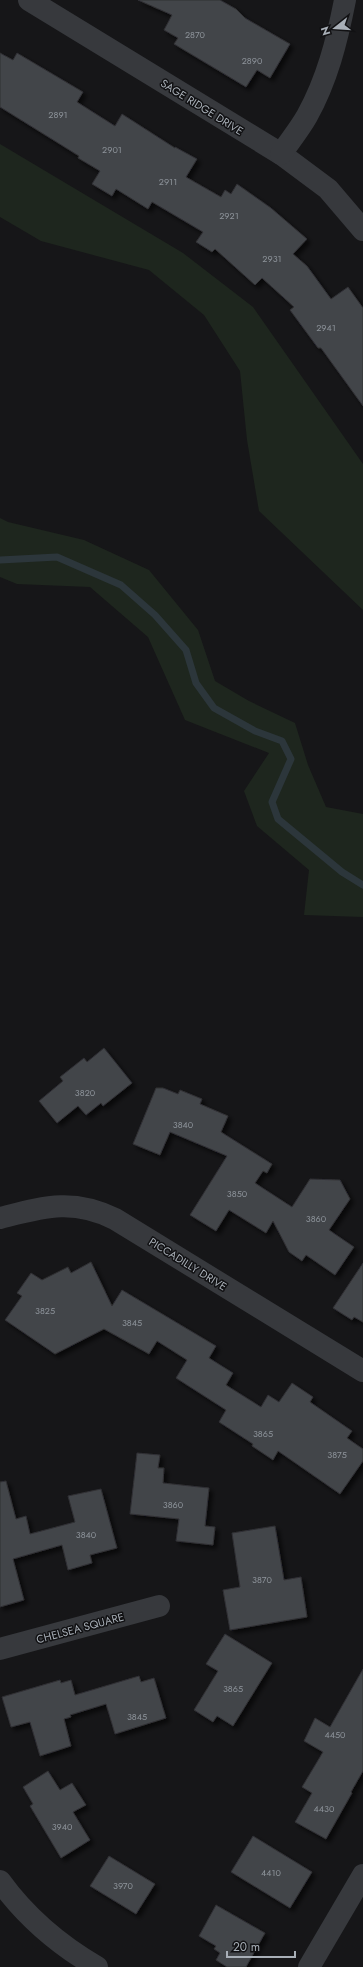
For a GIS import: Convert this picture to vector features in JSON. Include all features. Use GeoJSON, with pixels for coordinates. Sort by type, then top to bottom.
{"type":"FeatureCollection","features":[{"type":"Feature","properties":{"kind":"street","name":"SAGE RIDGE DRIVE"},"geometry":{"type":"LineString","coordinates":[[29,0],[281,154],[328,189],[363,230]]}},
{"type":"Feature","properties":{"kind":"street"},"geometry":{"type":"LineString","coordinates":[[281,154],[306,117],[325,79],[338,37],[345,0]]}},
{"type":"Feature","properties":{"kind":"street","name":"PICCADILLY DRIVE"},"geometry":{"type":"LineString","coordinates":[[0,1218],[45,1207],[82,1207],[98,1211],[115,1219],[363,1372]]}},
{"type":"Feature","properties":{"kind":"street","name":"CHELSEA SQUARE"},"geometry":{"type":"LineString","coordinates":[[0,1649],[159,1606]]}},
{"type":"Feature","properties":{"kind":"street"},"geometry":{"type":"LineString","coordinates":[[310,1967],[363,1875]]}},
{"type":"Feature","properties":{"kind":"street"},"geometry":{"type":"LineString","coordinates":[[0,1881],[31,1918],[55,1939],[97,1967]]}},
{"type":"Feature","properties":{"kind":"shaded area"},"geometry":{"type":"Polygon","coordinates":[[[0,144],[183,253],[253,307],[363,464],[363,610],[259,511],[247,440],[240,371],[204,315],[149,270],[41,241],[0,217],[0,144]]]}},
{"type":"Feature","properties":{"kind":"shaded area"},"geometry":{"type":"Polygon","coordinates":[[[0,518],[8,522],[84,540],[149,570],[198,630],[215,681],[249,701],[295,723],[308,765],[326,807],[363,814],[363,917],[304,915],[309,870],[257,826],[244,791],[269,753],[185,720],[148,637],[90,587],[17,584],[0,577],[0,518]]]}},
{"type":"Feature","properties":{"kind":"building"},"geometry":{"type":"Polygon","coordinates":[[[138,0],[220,0],[236,9],[245,18],[290,44],[270,78],[257,70],[246,87],[174,44],[178,38],[164,30],[172,15],[138,0]]]}},
{"type":"Feature","properties":{"kind":"building"},"geometry":{"type":"Polygon","coordinates":[[[0,53],[13,60],[17,53],[83,92],[77,102],[115,126],[122,114],[175,148],[197,159],[186,177],[221,197],[225,190],[231,194],[237,184],[271,208],[307,239],[293,254],[307,266],[331,299],[348,287],[363,308],[363,406],[321,348],[318,348],[290,310],[294,307],[262,278],[255,285],[215,249],[212,252],[196,242],[203,232],[152,202],[148,209],[116,189],[112,196],[92,184],[100,171],[78,158],[79,156],[0,107],[0,53]]]}},
{"type":"Feature","properties":{"kind":"building"},"geometry":{"type":"Polygon","coordinates":[[[104,1048],[132,1083],[103,1106],[101,1103],[86,1115],[78,1106],[57,1123],[39,1101],[63,1081],[60,1077],[84,1058],[87,1062],[104,1048]]]}},
{"type":"Feature","properties":{"kind":"building"},"geometry":{"type":"Polygon","coordinates":[[[156,1088],[163,1088],[178,1094],[180,1090],[202,1099],[200,1104],[228,1116],[221,1132],[272,1164],[267,1173],[263,1171],[255,1183],[292,1207],[310,1179],[340,1180],[350,1199],[329,1230],[354,1247],[335,1275],[306,1255],[302,1261],[289,1252],[273,1221],[266,1233],[229,1210],[216,1231],[190,1215],[227,1156],[170,1132],[160,1155],[133,1144],[156,1088]]]}},
{"type":"Feature","properties":{"kind":"building"},"geometry":{"type":"Polygon","coordinates":[[[91,1262],[112,1306],[122,1290],[216,1346],[209,1358],[233,1373],[226,1385],[261,1407],[268,1395],[279,1402],[292,1383],[313,1397],[310,1402],[352,1431],[347,1438],[363,1449],[363,1461],[340,1494],[278,1451],[273,1460],[252,1446],[253,1444],[219,1422],[226,1410],[176,1378],[187,1360],[157,1341],[149,1354],[104,1329],[55,1354],[5,1320],[22,1296],[17,1293],[31,1273],[42,1280],[68,1267],[71,1273],[91,1262]]]}},
{"type":"Feature","properties":{"kind":"building"},"geometry":{"type":"Polygon","coordinates":[[[363,1263],[363,1322],[354,1317],[352,1320],[333,1308],[363,1263]]]}},
{"type":"Feature","properties":{"kind":"building"},"geometry":{"type":"Polygon","coordinates":[[[137,1453],[160,1455],[158,1468],[164,1468],[163,1483],[209,1488],[205,1526],[215,1527],[213,1545],[176,1541],[179,1519],[130,1514],[137,1453]]]}},
{"type":"Feature","properties":{"kind":"building"},"geometry":{"type":"Polygon","coordinates":[[[6,1481],[16,1519],[26,1516],[30,1534],[75,1522],[68,1496],[101,1489],[117,1548],[90,1555],[92,1563],[68,1570],[62,1545],[13,1559],[24,1600],[0,1607],[0,1482],[6,1481]]]}},
{"type":"Feature","properties":{"kind":"building"},"geometry":{"type":"Polygon","coordinates":[[[275,1526],[284,1580],[301,1577],[307,1617],[230,1630],[223,1590],[240,1587],[232,1533],[275,1526]]]}},
{"type":"Feature","properties":{"kind":"building"},"geometry":{"type":"Polygon","coordinates":[[[225,1634],[272,1663],[233,1726],[217,1716],[213,1722],[194,1710],[218,1671],[206,1664],[225,1634]]]}},
{"type":"Feature","properties":{"kind":"building"},"geometry":{"type":"Polygon","coordinates":[[[363,1669],[363,1771],[326,1839],[295,1822],[312,1793],[302,1787],[323,1752],[304,1741],[315,1718],[330,1727],[363,1669]]]}},
{"type":"Feature","properties":{"kind":"building"},"geometry":{"type":"Polygon","coordinates":[[[139,1676],[141,1682],[154,1678],[166,1718],[115,1734],[106,1704],[70,1715],[71,1717],[64,1719],[71,1746],[40,1756],[30,1722],[11,1727],[2,1697],[60,1680],[61,1683],[71,1680],[75,1695],[139,1676]]]}},
{"type":"Feature","properties":{"kind":"building"},"geometry":{"type":"Polygon","coordinates":[[[48,1771],[60,1790],[72,1783],[86,1805],[73,1812],[90,1840],[61,1858],[30,1806],[33,1804],[23,1787],[48,1771]]]}},
{"type":"Feature","properties":{"kind":"building"},"geometry":{"type":"Polygon","coordinates":[[[253,1836],[312,1872],[290,1908],[231,1872],[253,1836]]]}},
{"type":"Feature","properties":{"kind":"building"},"geometry":{"type":"Polygon","coordinates":[[[109,1856],[155,1884],[136,1914],[90,1886],[109,1856]]]}},
{"type":"Feature","properties":{"kind":"building"},"geometry":{"type":"Polygon","coordinates":[[[216,1905],[265,1933],[246,1967],[227,1967],[216,1960],[220,1953],[214,1949],[216,1946],[199,1936],[216,1905]]]}},
{"type":"Feature","properties":{"kind":"waterway"},"geometry":{"type":"LineString","coordinates":[[0,560],[57,557],[121,585],[155,615],[186,650],[196,683],[214,708],[255,731],[282,741],[291,759],[272,802],[278,819],[342,872],[363,885]]}}]}
